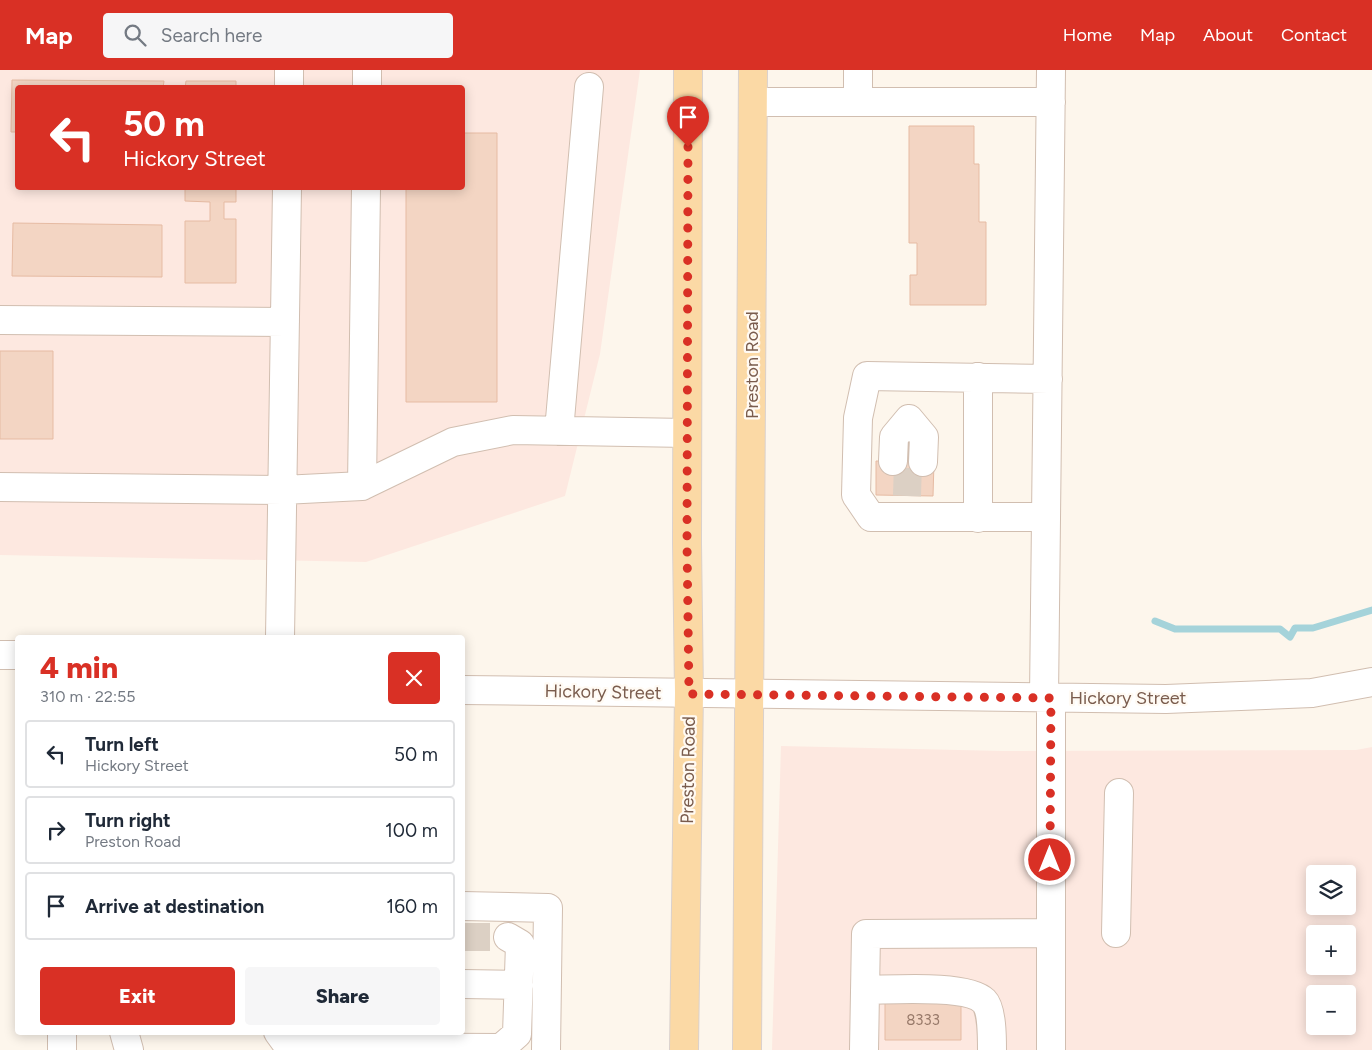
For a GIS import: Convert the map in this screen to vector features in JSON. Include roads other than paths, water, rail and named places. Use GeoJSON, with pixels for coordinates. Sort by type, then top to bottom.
{"type":"FeatureCollection","features":[{"type":"Feature","properties":{"kind":"main road","name":"Preston Road"},"geometry":{"type":"LineString","coordinates":[[684,1050],[689,694],[687,433],[688,70]]}},
{"type":"Feature","properties":{"kind":"main road","name":"Preston Road"},"geometry":{"type":"LineString","coordinates":[[747,1050],[753,70]]}},
{"type":"Feature","properties":{"kind":"street"},"geometry":{"type":"LineString","coordinates":[[289,70],[289,85]]}},
{"type":"Feature","properties":{"kind":"street"},"geometry":{"type":"LineString","coordinates":[[367,70],[367,85]]}},
{"type":"Feature","properties":{"kind":"street"},"geometry":{"type":"LineString","coordinates":[[858,70],[858,102]]}},
{"type":"Feature","properties":{"kind":"street"},"geometry":{"type":"LineString","coordinates":[[1051,70],[1046,517],[1051,1050]]}},
{"type":"Feature","properties":{"kind":"street"},"geometry":{"type":"LineString","coordinates":[[559,431],[588,87]]}},
{"type":"Feature","properties":{"kind":"street"},"geometry":{"type":"LineString","coordinates":[[753,102],[1051,102]]}},
{"type":"Feature","properties":{"kind":"street"},"geometry":{"type":"LineString","coordinates":[[280,635],[287,190]]}},
{"type":"Feature","properties":{"kind":"street"},"geometry":{"type":"LineString","coordinates":[[362,486],[366,190]]}},
{"type":"Feature","properties":{"kind":"street"},"geometry":{"type":"LineString","coordinates":[[0,320],[285,322]]}},
{"type":"Feature","properties":{"kind":"street"},"geometry":{"type":"LineString","coordinates":[[1046,517],[978,518],[907,506],[871,517],[856,495],[858,418],[867,376],[1048,379]]}},
{"type":"Feature","properties":{"kind":"street"},"geometry":{"type":"LineString","coordinates":[[908,461],[909,377]]}},
{"type":"Feature","properties":{"kind":"street"},"geometry":{"type":"LineString","coordinates":[[978,378],[978,518]]}},
{"type":"Feature","properties":{"kind":"street"},"geometry":{"type":"LineString","coordinates":[[0,487],[283,490],[362,486],[453,442],[513,430],[687,433]]}},
{"type":"Feature","properties":{"kind":"street"},"geometry":{"type":"LineString","coordinates":[[0,655],[15,655]]}},
{"type":"Feature","properties":{"kind":"street","name":"Hickory Street"},"geometry":{"type":"LineString","coordinates":[[465,690],[1166,699],[1312,694],[1372,682]]}},
{"type":"Feature","properties":{"kind":"street"},"geometry":{"type":"LineString","coordinates":[[1116,933],[1119,793]]}},
{"type":"Feature","properties":{"kind":"street"},"geometry":{"type":"LineString","coordinates":[[465,906],[548,908],[546,1050]]}},
{"type":"Feature","properties":{"kind":"street"},"geometry":{"type":"LineString","coordinates":[[864,1050],[866,934],[1050,933]]}},
{"type":"Feature","properties":{"kind":"street"},"geometry":{"type":"LineString","coordinates":[[280,1035],[289,1047],[500,1049],[517,1034],[520,944],[508,936]]}},
{"type":"Feature","properties":{"kind":"street"},"geometry":{"type":"LineString","coordinates":[[465,984],[519,985]]}},
{"type":"Feature","properties":{"kind":"street"},"geometry":{"type":"LineString","coordinates":[[865,990],[954,990],[973,994],[985,1001],[990,1015],[992,1050]]}},
{"type":"Feature","properties":{"kind":"street"},"geometry":{"type":"LineString","coordinates":[[62,1035],[62,1050]]}},
{"type":"Feature","properties":{"kind":"street"},"geometry":{"type":"LineString","coordinates":[[125,1035],[129,1050]]}},
{"type":"Feature","properties":{"kind":"waterway"},"geometry":{"type":"LineString","coordinates":[[1155,621],[1175,629],[1280,629],[1290,637],[1295,628],[1313,628],[1372,610]]}},
{"type":"Feature","properties":{"kind":"tunnel"},"geometry":{"type":"LineString","coordinates":[[907,496],[908,461]]}},
{"type":"Feature","properties":{"kind":"tunnel"},"geometry":{"type":"LineString","coordinates":[[465,937],[508,937]]}}]}
